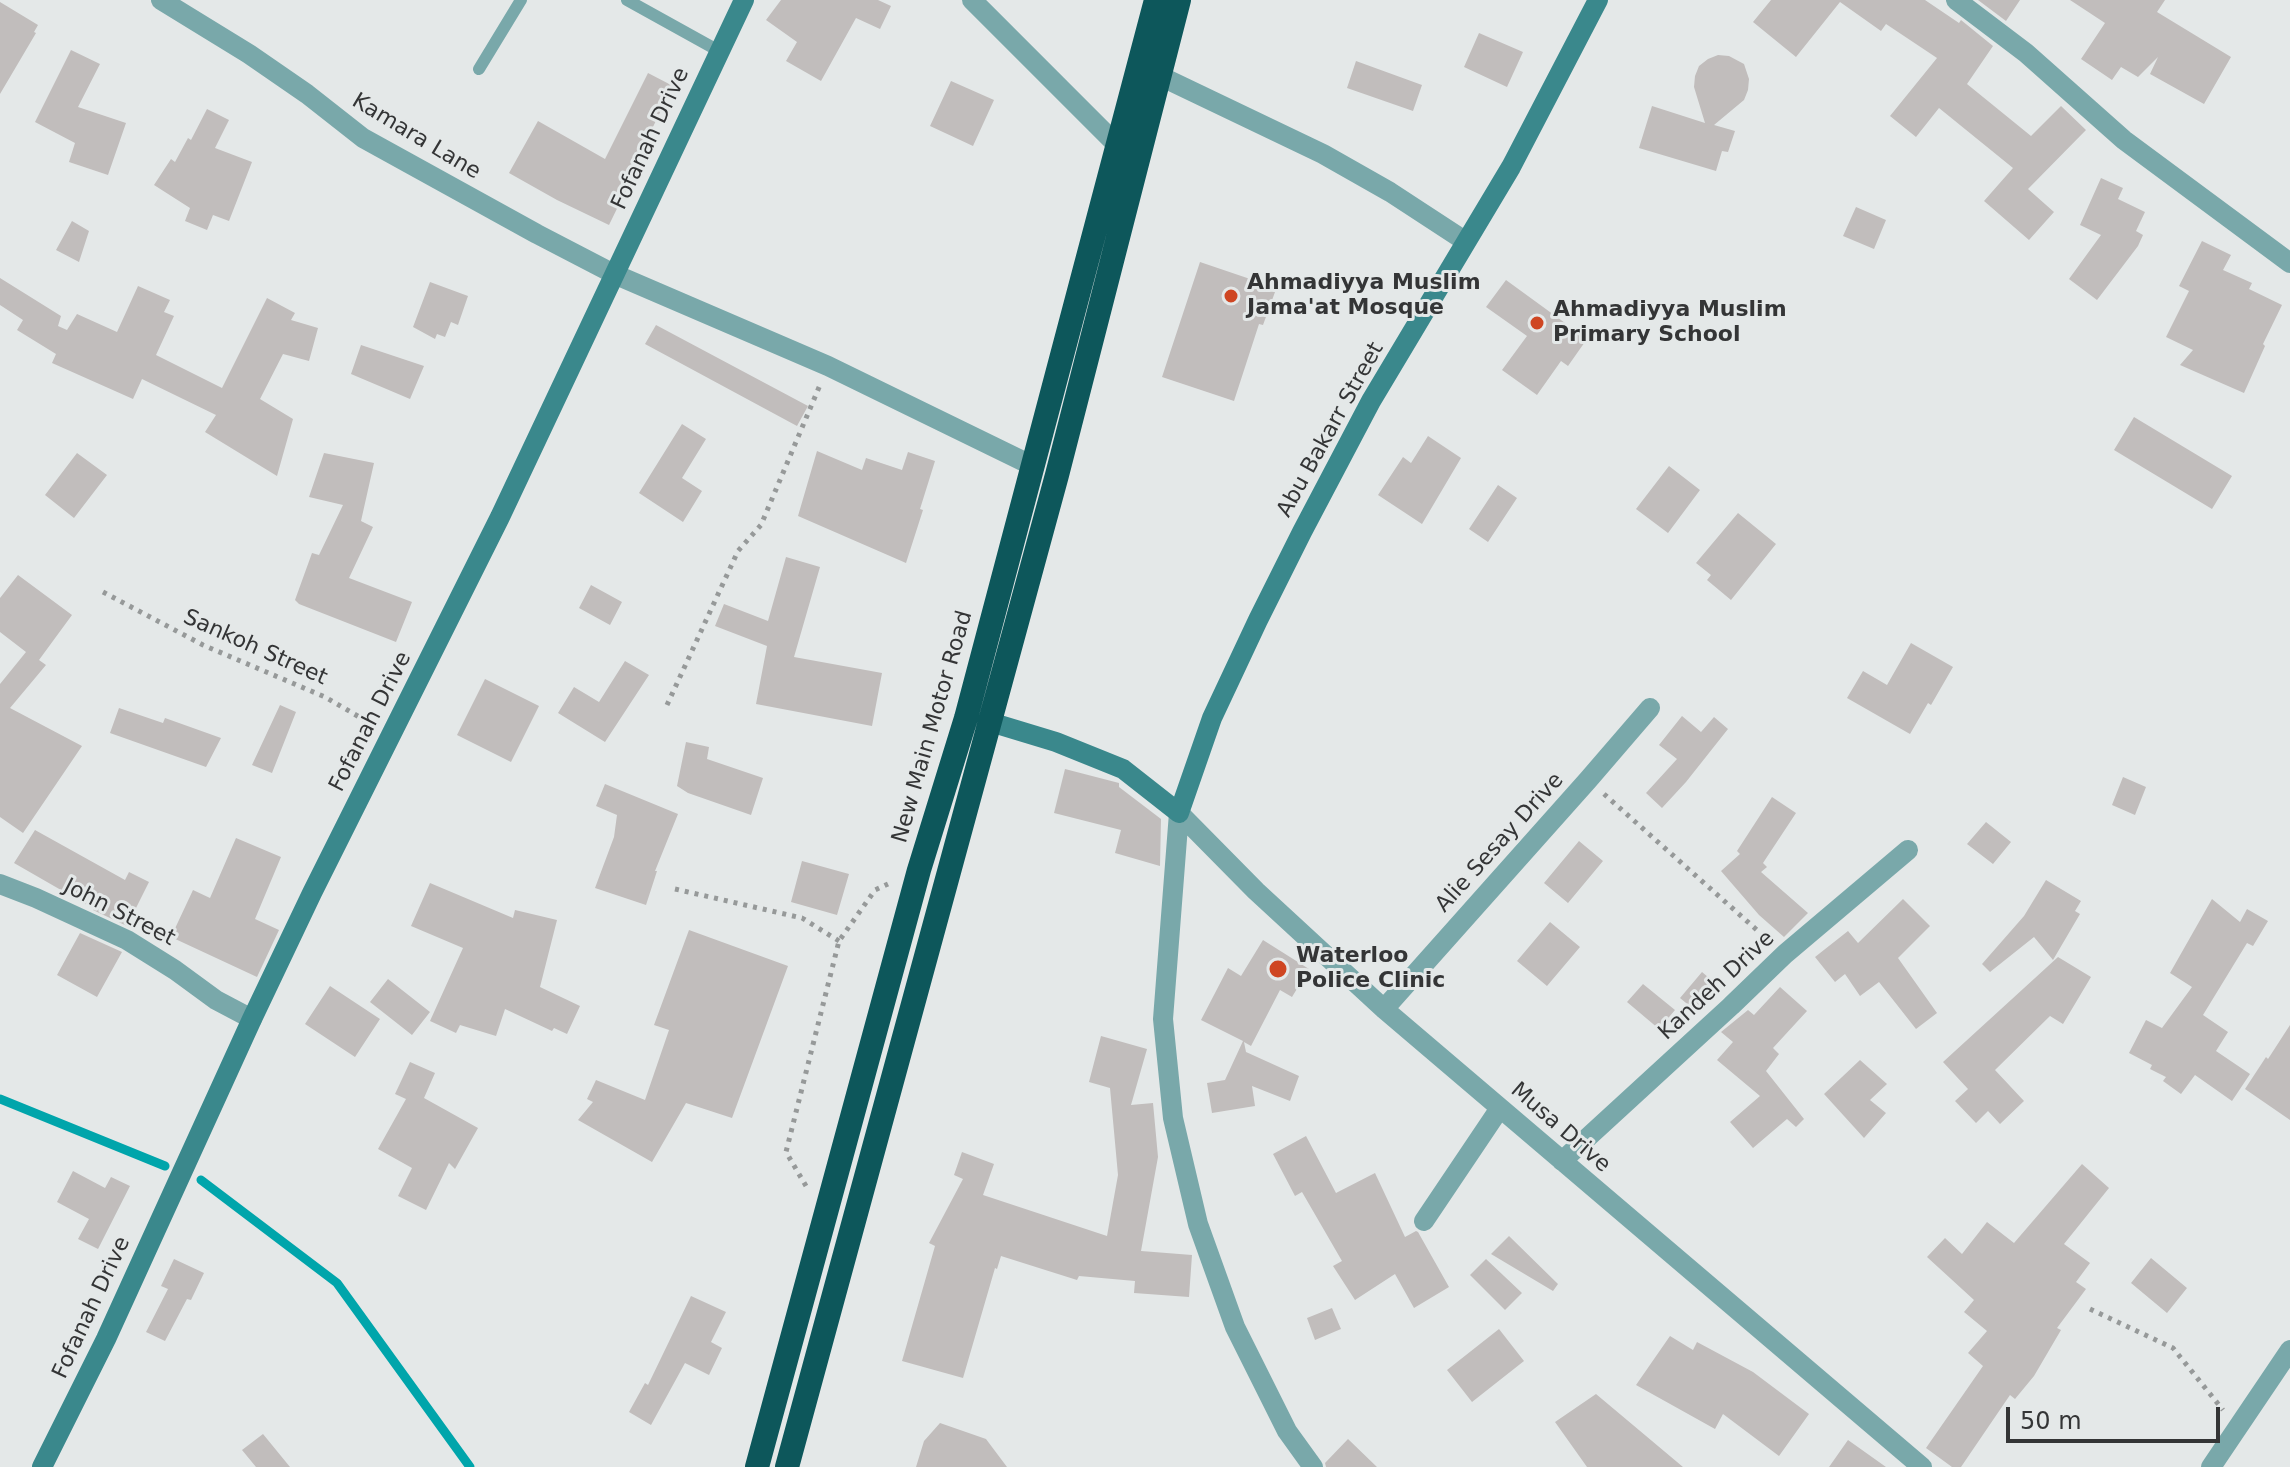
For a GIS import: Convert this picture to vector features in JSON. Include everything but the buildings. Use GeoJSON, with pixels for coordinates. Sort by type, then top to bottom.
{"type":"FeatureCollection","features":[{"type":"Feature","properties":{"kind":"highway","name":"New Main Motor Road"},"geometry":{"type":"LineString","coordinates":[[757,1467],[919,870],[966,718],[1156,0]]}},
{"type":"Feature","properties":{"kind":"highway"},"geometry":{"type":"LineString","coordinates":[[787,1467],[1057,475],[1179,0]]}},
{"type":"Feature","properties":{"kind":"street","name":"Kamara Lane"},"geometry":{"type":"LineString","coordinates":[[161,0],[249,54],[363,138],[482,204],[614,274],[828,366],[1033,466]]}},
{"type":"Feature","properties":{"kind":"street","name":"Fofanah Drive"},"geometry":{"type":"LineString","coordinates":[[42,1467],[106,1339],[252,1019],[500,517],[744,0]]}},
{"type":"Feature","properties":{"kind":"street"},"geometry":{"type":"LineString","coordinates":[[972,0],[1117,145]]}},
{"type":"Feature","properties":{"kind":"street","name":"Abu Bakarr Street"},"geometry":{"type":"LineString","coordinates":[[1179,813],[1212,718],[1258,620],[1371,401],[1511,167],[1598,0]]}},
{"type":"Feature","properties":{"kind":"street"},"geometry":{"type":"LineString","coordinates":[[1956,0],[2026,53],[2124,140],[2290,263]]}},
{"type":"Feature","properties":{"kind":"street"},"geometry":{"type":"LineString","coordinates":[[1160,76],[1323,154],[1390,192],[1465,241]]}},
{"type":"Feature","properties":{"kind":"street","name":"Alie Sesay Drive"},"geometry":{"type":"LineString","coordinates":[[1384,1009],[1650,708]]}},
{"type":"Feature","properties":{"kind":"street"},"geometry":{"type":"LineString","coordinates":[[990,722],[1056,742],[1123,769],[1179,813],[1163,1019],[1173,1118],[1198,1224],[1235,1327],[1287,1431],[1313,1467]]}},
{"type":"Feature","properties":{"kind":"street","name":"Musa Drive"},"geometry":{"type":"LineString","coordinates":[[1179,813],[1256,891],[1384,1009],[1922,1467]]}},
{"type":"Feature","properties":{"kind":"street","name":"Kandeh Drive"},"geometry":{"type":"LineString","coordinates":[[1562,1161],[1785,954],[1908,850]]}},
{"type":"Feature","properties":{"kind":"street","name":"John Street"},"geometry":{"type":"LineString","coordinates":[[0,884],[127,940],[216,1000],[252,1019]]}},
{"type":"Feature","properties":{"kind":"street"},"geometry":{"type":"LineString","coordinates":[[1424,1221],[1500,1108]]}},
{"type":"Feature","properties":{"kind":"street"},"geometry":{"type":"LineString","coordinates":[[2211,1467],[2290,1350]]}},
{"type":"Feature","properties":{"kind":"lane"},"geometry":{"type":"LineString","coordinates":[[479,69],[521,0]]}},
{"type":"Feature","properties":{"kind":"lane"},"geometry":{"type":"LineString","coordinates":[[627,0],[719,51]]}},
{"type":"Feature","properties":{"kind":"path"},"geometry":{"type":"LineString","coordinates":[[667,705],[738,551],[761,525],[828,366]]}},
{"type":"Feature","properties":{"kind":"path","name":"Sankoh Street"},"geometry":{"type":"LineString","coordinates":[[103,592],[203,645],[325,697],[391,736]]}},
{"type":"Feature","properties":{"kind":"path"},"geometry":{"type":"LineString","coordinates":[[1588,780],[1785,954]]}},
{"type":"Feature","properties":{"kind":"path"},"geometry":{"type":"LineString","coordinates":[[824,1219],[786,1152],[839,941],[875,890],[919,870]]}},
{"type":"Feature","properties":{"kind":"path"},"geometry":{"type":"LineString","coordinates":[[675,889],[802,918],[839,941]]}},
{"type":"Feature","properties":{"kind":"path"},"geometry":{"type":"LineString","coordinates":[[2090,1309],[2173,1348],[2238,1428]]}},
{"type":"Feature","properties":{"kind":"waterway"},"geometry":{"type":"LineString","coordinates":[[0,1099],[165,1166]]}},
{"type":"Feature","properties":{"kind":"waterway"},"geometry":{"type":"LineString","coordinates":[[201,1180],[337,1283],[470,1467]]}},
{"type":"Feature","properties":{"kind":"place","name":"Ahmadiyya Muslim Jama'at Mosque"},"geometry":{"type":"Point","coordinates":[1231,296]}},
{"type":"Feature","properties":{"kind":"place","name":"Ahmadiyya Muslim Primary School"},"geometry":{"type":"Point","coordinates":[1537,323]}},
{"type":"Feature","properties":{"kind":"place","name":"Waterloo Police Clinic"},"geometry":{"type":"Point","coordinates":[1278,969]}}]}
